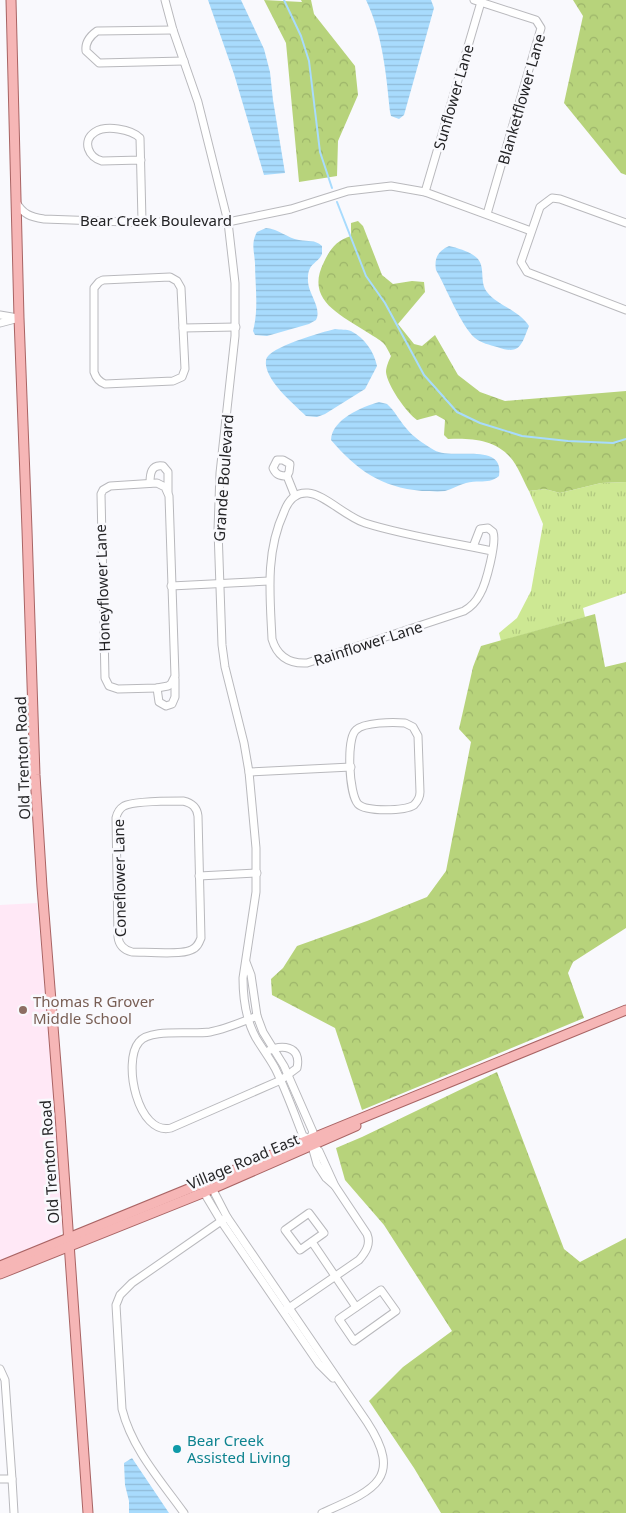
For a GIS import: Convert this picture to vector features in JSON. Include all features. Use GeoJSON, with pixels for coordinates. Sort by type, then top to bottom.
{"type":"FeatureCollection","features":[{"type":"Feature","properties":{"kind":"main road","name":"Old Trenton Road"},"geometry":{"type":"LineString","coordinates":[[12,0],[19,318],[28,530],[35,775],[88,1513]]}},
{"type":"Feature","properties":{"kind":"main road","name":"Village Road East"},"geometry":{"type":"LineString","coordinates":[[0,1266],[68,1242],[314,1145],[493,1065],[626,1010]]}},
{"type":"Feature","properties":{"kind":"main road","name":"Village Road East"},"geometry":{"type":"LineString","coordinates":[[0,1274],[68,1242]]}},
{"type":"Feature","properties":{"kind":"street","name":"Grande Boulevard"},"geometry":{"type":"LineString","coordinates":[[165,0],[173,30],[198,102],[228,222],[235,283],[236,327],[220,473],[218,530],[220,625],[225,667],[244,743],[254,819],[256,892],[243,992],[249,1020],[256,1038],[269,1051]]}},
{"type":"Feature","properties":{"kind":"street","name":"Sunflower Lane"},"geometry":{"type":"LineString","coordinates":[[425,192],[478,1]]}},
{"type":"Feature","properties":{"kind":"street","name":"Blanketflower Lane"},"geometry":{"type":"LineString","coordinates":[[478,1],[536,20],[542,28],[487,214]]}},
{"type":"Feature","properties":{"kind":"street"},"geometry":{"type":"LineString","coordinates":[[173,30],[97,31],[89,39],[85,47],[86,51],[99,63],[184,61]]}},
{"type":"Feature","properties":{"kind":"street"},"geometry":{"type":"LineString","coordinates":[[141,160],[96,160],[88,152],[89,138],[97,131],[122,129],[140,138],[141,160],[142,222]]}},
{"type":"Feature","properties":{"kind":"street","name":"Bear Creek Boulevard"},"geometry":{"type":"LineString","coordinates":[[16,201],[24,213],[32,218],[142,222],[228,222],[291,210],[348,191],[390,186],[425,192],[532,231]]}},
{"type":"Feature","properties":{"kind":"street"},"geometry":{"type":"LineString","coordinates":[[626,223],[560,199],[552,198],[540,207],[521,262],[527,272],[626,310]]}},
{"type":"Feature","properties":{"kind":"street"},"geometry":{"type":"LineString","coordinates":[[174,278],[181,288],[183,328],[185,369],[182,377],[178,380],[105,384],[95,376],[92,292],[99,282],[174,278]]}},
{"type":"Feature","properties":{"kind":"street"},"geometry":{"type":"LineString","coordinates":[[0,315],[19,318]]}},
{"type":"Feature","properties":{"kind":"street"},"geometry":{"type":"LineString","coordinates":[[0,323],[19,318]]}},
{"type":"Feature","properties":{"kind":"street"},"geometry":{"type":"LineString","coordinates":[[183,328],[236,327]]}},
{"type":"Feature","properties":{"kind":"street"},"geometry":{"type":"LineString","coordinates":[[168,496],[165,487],[150,483],[150,474],[156,466],[163,466],[168,472],[168,496],[175,676],[175,697],[172,704],[166,706],[159,702],[157,688],[168,686],[175,676]]}},
{"type":"Feature","properties":{"kind":"street"},"geometry":{"type":"LineString","coordinates":[[287,476],[295,496],[306,493],[317,495],[343,513],[370,525],[492,551]]}},
{"type":"Feature","properties":{"kind":"street","name":"Honeyflower Lane"},"geometry":{"type":"LineString","coordinates":[[150,483],[110,486],[103,490],[101,494],[105,678],[109,686],[118,689],[157,688]]}},
{"type":"Feature","properties":{"kind":"street","name":"Rainflower Lane"},"geometry":{"type":"LineString","coordinates":[[295,496],[287,504],[276,532],[270,561],[269,581],[272,640],[282,657],[294,663],[306,663],[464,611],[471,606],[483,588],[492,551],[493,532],[488,528],[480,529],[473,547]]}},
{"type":"Feature","properties":{"kind":"street"},"geometry":{"type":"LineString","coordinates":[[171,586],[269,581]]}},
{"type":"Feature","properties":{"kind":"street"},"geometry":{"type":"LineString","coordinates":[[401,722],[409,724],[414,727],[418,736],[419,799],[407,808],[371,810],[360,806],[353,797],[351,767],[351,739],[356,730],[365,725],[401,722]]}},
{"type":"Feature","properties":{"kind":"street"},"geometry":{"type":"LineString","coordinates":[[249,772],[351,767]]}},
{"type":"Feature","properties":{"kind":"street","name":"Coneflower Lane"},"geometry":{"type":"LineString","coordinates":[[183,801],[196,808],[198,816],[199,876],[201,938],[196,947],[185,952],[132,952],[124,948],[118,936],[116,818],[120,810],[131,804],[183,801]]}},
{"type":"Feature","properties":{"kind":"street"},"geometry":{"type":"LineString","coordinates":[[199,876],[256,873]]}},
{"type":"Feature","properties":{"kind":"street","name":"Grande Boulevard"},"geometry":{"type":"LineString","coordinates":[[246,962],[251,975],[257,1016],[269,1051],[313,1132],[313,1155],[317,1164],[326,1178],[335,1186],[369,1238],[364,1254],[335,1276]]}},
{"type":"Feature","properties":{"kind":"street"},"geometry":{"type":"LineString","coordinates":[[257,1016],[210,1032],[153,1034],[142,1039],[135,1048],[132,1066],[135,1089],[143,1111],[153,1126],[163,1129],[168,1128],[284,1078],[297,1068],[298,1059],[290,1048],[284,1046],[269,1051]]}},
{"type":"Feature","properties":{"kind":"street"},"geometry":{"type":"LineString","coordinates":[[208,1188],[224,1219],[286,1310],[319,1364],[342,1386],[379,1439],[384,1457],[381,1476],[376,1484],[363,1495],[322,1513]]}},
{"type":"Feature","properties":{"kind":"street"},"geometry":{"type":"LineString","coordinates":[[309,1214],[324,1233],[312,1242],[300,1250],[285,1230],[309,1214]]}},
{"type":"Feature","properties":{"kind":"street"},"geometry":{"type":"LineString","coordinates":[[184,1513],[142,1454],[122,1409],[116,1304],[120,1295],[132,1283],[224,1219]]}},
{"type":"Feature","properties":{"kind":"street"},"geometry":{"type":"LineString","coordinates":[[312,1242],[356,1308]]}},
{"type":"Feature","properties":{"kind":"street"},"geometry":{"type":"LineString","coordinates":[[286,1310],[335,1276]]}},
{"type":"Feature","properties":{"kind":"street"},"geometry":{"type":"LineString","coordinates":[[381,1290],[396,1311],[354,1341],[340,1319],[356,1308],[381,1290]]}},
{"type":"Feature","properties":{"kind":"street"},"geometry":{"type":"LineString","coordinates":[[0,1369],[5,1380],[14,1513]]}},
{"type":"Feature","properties":{"kind":"street"},"geometry":{"type":"LineString","coordinates":[[0,1480],[12,1479]]}},
{"type":"Feature","properties":{"kind":"shaded area","name":"Thomas R Grover Middle School"},"geometry":{"type":"Polygon","coordinates":[[[37,903],[56,1115],[62,1230],[56,1240],[0,1262],[0,905],[37,903]]]}},
{"type":"Feature","properties":{"kind":"green space"},"geometry":{"type":"Polygon","coordinates":[[[264,0],[302,2],[301,0],[311,0],[314,14],[355,66],[358,95],[338,141],[337,176],[299,182],[286,43],[264,0]]]}},
{"type":"Feature","properties":{"kind":"green space"},"geometry":{"type":"Polygon","coordinates":[[[573,0],[626,0],[626,175],[621,173],[564,103],[583,16],[573,0]]]}},
{"type":"Feature","properties":{"kind":"green space"},"geometry":{"type":"Polygon","coordinates":[[[358,221],[363,226],[382,275],[393,284],[412,281],[424,282],[425,292],[398,324],[414,344],[422,346],[435,335],[458,375],[480,392],[505,401],[626,391],[626,482],[601,483],[560,493],[545,489],[529,491],[513,461],[497,446],[481,441],[448,439],[444,435],[445,420],[436,415],[417,420],[398,398],[387,377],[386,368],[391,356],[385,345],[329,306],[322,297],[319,287],[319,276],[329,253],[334,246],[351,236],[351,223],[358,221]]]}},
{"type":"Feature","properties":{"kind":"green space"},"geometry":{"type":"Polygon","coordinates":[[[626,482],[626,593],[583,608],[585,617],[501,641],[499,633],[517,618],[531,591],[543,524],[529,491],[545,489],[560,493],[601,483],[626,482]]]}},
{"type":"Feature","properties":{"kind":"green space"},"geometry":{"type":"Polygon","coordinates":[[[595,614],[605,667],[626,662],[626,928],[573,962],[568,973],[584,1018],[362,1110],[335,1028],[272,995],[271,979],[283,968],[297,946],[427,897],[446,871],[471,742],[459,729],[473,667],[481,646],[595,614]]]}},
{"type":"Feature","properties":{"kind":"green space"},"geometry":{"type":"Polygon","coordinates":[[[497,1072],[564,1249],[580,1262],[626,1238],[626,1513],[441,1513],[414,1468],[369,1401],[403,1367],[452,1331],[384,1225],[345,1180],[336,1148],[497,1072]]]}},
{"type":"Feature","properties":{"kind":"water"},"geometry":{"type":"Polygon","coordinates":[[[208,0],[241,0],[264,49],[270,72],[285,173],[264,175],[234,74],[208,0]]]}},
{"type":"Feature","properties":{"kind":"water"},"geometry":{"type":"Polygon","coordinates":[[[366,0],[431,0],[434,8],[404,115],[399,119],[391,116],[380,41],[366,0]]]}},
{"type":"Feature","properties":{"kind":"water"},"geometry":{"type":"Polygon","coordinates":[[[266,228],[295,239],[314,242],[322,246],[322,254],[311,267],[308,276],[309,287],[317,311],[316,320],[309,324],[267,336],[255,335],[253,331],[256,306],[253,243],[257,232],[266,228]]]}},
{"type":"Feature","properties":{"kind":"water"},"geometry":{"type":"Polygon","coordinates":[[[449,246],[468,252],[477,258],[480,262],[483,284],[487,292],[520,316],[529,326],[519,347],[511,350],[483,343],[475,338],[464,325],[436,270],[438,255],[449,246]]]}},
{"type":"Feature","properties":{"kind":"water"},"geometry":{"type":"Polygon","coordinates":[[[335,329],[349,330],[361,337],[374,356],[377,366],[365,389],[325,414],[317,417],[306,416],[274,383],[266,367],[266,360],[269,355],[286,345],[335,329]]]}},
{"type":"Feature","properties":{"kind":"water"},"geometry":{"type":"Polygon","coordinates":[[[379,402],[387,404],[412,434],[434,450],[442,453],[486,455],[494,459],[499,465],[499,476],[487,481],[470,482],[445,491],[422,491],[394,486],[371,475],[350,460],[331,440],[333,433],[342,420],[364,407],[379,402]]]}},
{"type":"Feature","properties":{"kind":"water"},"geometry":{"type":"Polygon","coordinates":[[[132,1458],[169,1513],[129,1513],[124,1463],[132,1458]]]}},
{"type":"Feature","properties":{"kind":"waterway"},"geometry":{"type":"LineString","coordinates":[[284,0],[301,36],[309,61],[320,152],[332,188]]}},
{"type":"Feature","properties":{"kind":"waterway"},"geometry":{"type":"LineString","coordinates":[[337,202],[366,276],[385,303],[424,375],[457,412],[480,423],[522,436],[613,443],[626,439]]}},
{"type":"Feature","properties":{"kind":"place","name":"Thomas R Grover Middle School"},"geometry":{"type":"Point","coordinates":[23,1010]}},
{"type":"Feature","properties":{"kind":"place","name":"Bear Creek Assisted Living"},"geometry":{"type":"Point","coordinates":[177,1449]}}]}
